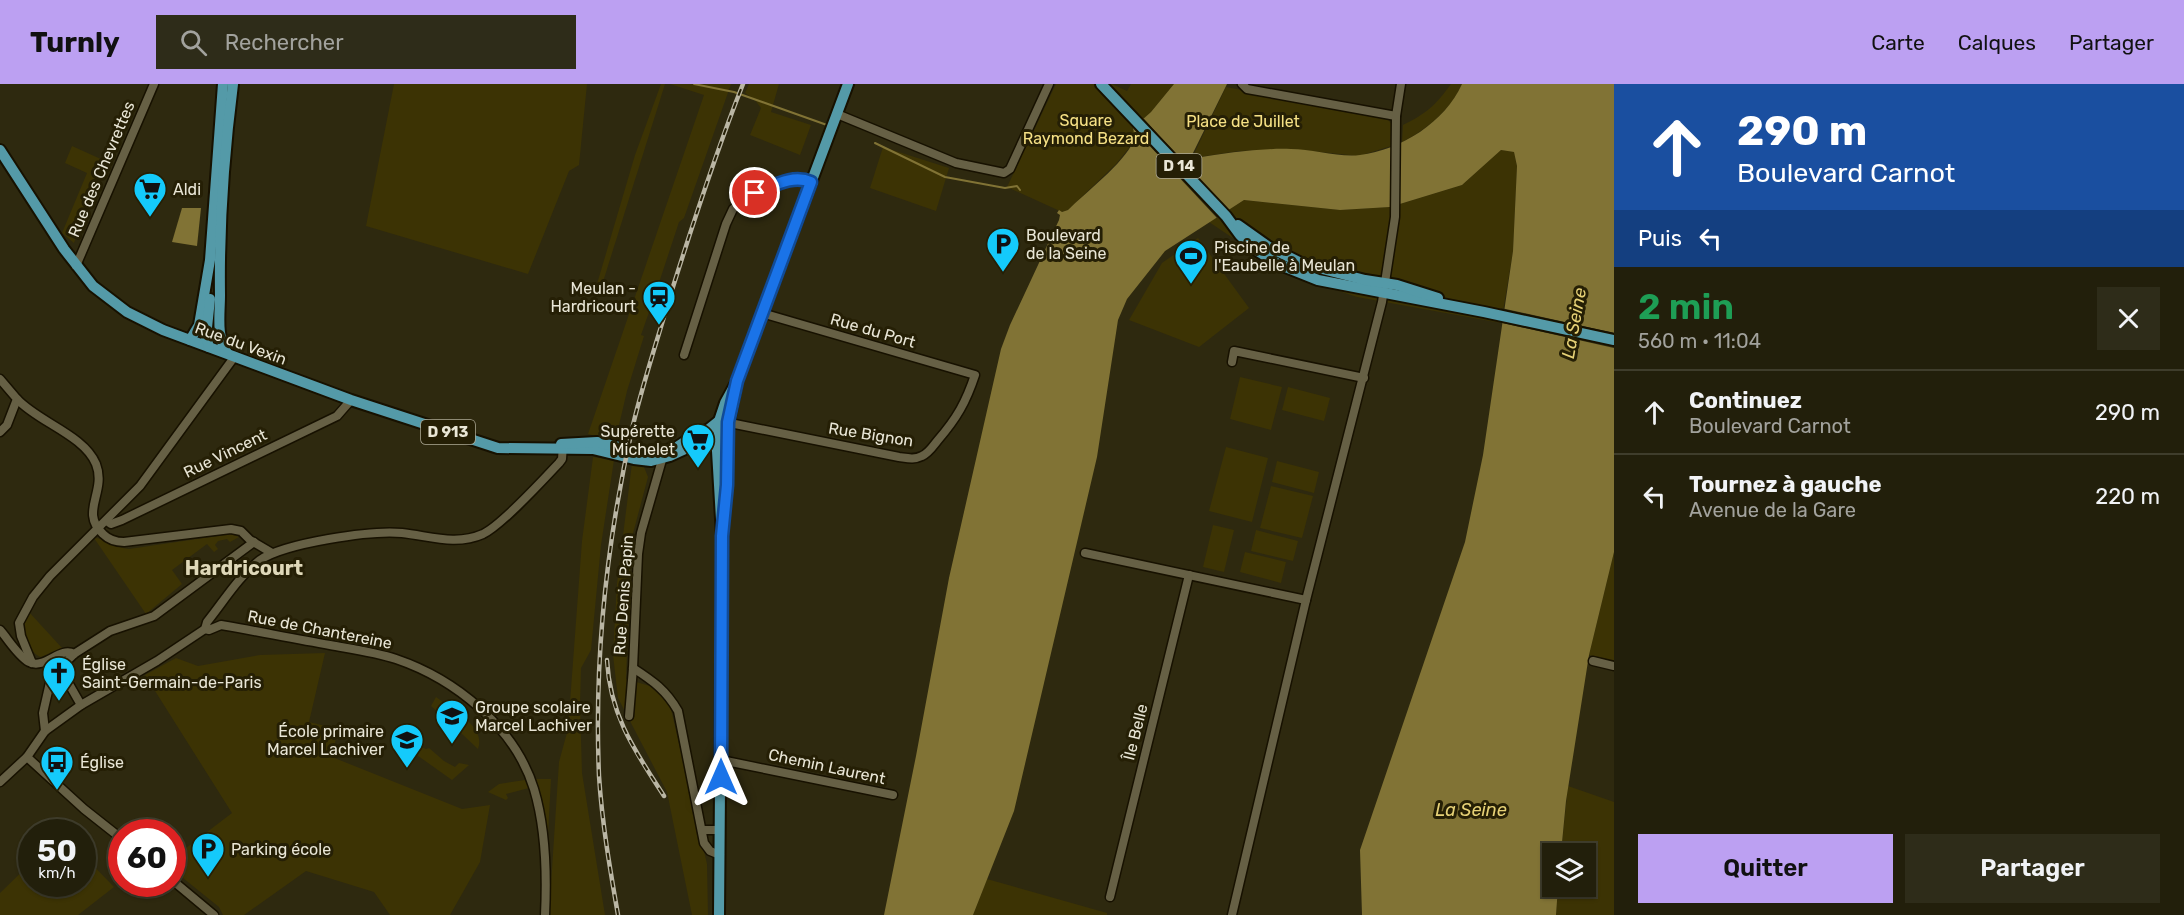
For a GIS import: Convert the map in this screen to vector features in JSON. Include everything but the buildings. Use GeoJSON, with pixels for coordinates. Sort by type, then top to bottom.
{"type":"FeatureCollection","features":[{"type":"Feature","properties":{"kind":"main road"},"geometry":{"type":"LineString","coordinates":[[190,340],[199,324],[210,260],[223,84]]}},
{"type":"Feature","properties":{"kind":"main road"},"geometry":{"type":"LineString","coordinates":[[231,354],[220,336],[219,255],[233,84]]}},
{"type":"Feature","properties":{"kind":"main road"},"geometry":{"type":"LineString","coordinates":[[720,915],[722,536],[727,485],[719,435],[725,403],[737,381],[848,84]]}},
{"type":"Feature","properties":{"kind":"main road","name":"D 14"},"geometry":{"type":"LineString","coordinates":[[1092,84],[1103,86],[1226,216],[1287,257],[1385,289],[1400,286],[1484,312],[1614,340]]}},
{"type":"Feature","properties":{"kind":"main road","name":"Rue du Vexin"},"geometry":{"type":"LineString","coordinates":[[0,150],[76,266],[93,286],[127,312],[150,325],[351,400],[502,448],[563,447],[596,450],[646,461],[663,455],[695,435],[719,435]]}},
{"type":"Feature","properties":{"kind":"main road"},"geometry":{"type":"LineString","coordinates":[[210,260],[211,286],[206,337],[209,346],[220,336]]}},
{"type":"Feature","properties":{"kind":"street","name":"Rue des Chevrettes"},"geometry":{"type":"LineString","coordinates":[[76,266],[154,84]]}},
{"type":"Feature","properties":{"kind":"street"},"geometry":{"type":"LineString","coordinates":[[835,118],[956,163],[1001,173],[1010,169],[1049,84]]}},
{"type":"Feature","properties":{"kind":"street"},"geometry":{"type":"LineString","coordinates":[[1242,84],[1247,89],[1396,116]]}},
{"type":"Feature","properties":{"kind":"street"},"geometry":{"type":"LineString","coordinates":[[1232,915],[1306,600],[1385,289],[1395,218],[1396,116],[1401,84]]}},
{"type":"Feature","properties":{"kind":"street"},"geometry":{"type":"LineString","coordinates":[[684,355],[726,224],[733,209],[745,198],[782,183],[802,178],[811,182]]}},
{"type":"Feature","properties":{"kind":"street","name":"Rue du Port"},"geometry":{"type":"LineString","coordinates":[[762,313],[975,375]]}},
{"type":"Feature","properties":{"kind":"street"},"geometry":{"type":"LineString","coordinates":[[1232,362],[1234,351],[1364,378]]}},
{"type":"Feature","properties":{"kind":"street"},"geometry":{"type":"LineString","coordinates":[[32,663],[20,633],[21,616],[39,589],[140,486],[231,354]]}},
{"type":"Feature","properties":{"kind":"street","name":"Rue Bignon"},"geometry":{"type":"LineString","coordinates":[[719,435],[911,459],[927,453],[954,422],[963,407],[975,375]]}},
{"type":"Feature","properties":{"kind":"street"},"geometry":{"type":"LineString","coordinates":[[0,379],[29,411],[81,444],[93,459],[98,472],[99,486],[92,518],[94,525],[103,525]]}},
{"type":"Feature","properties":{"kind":"street"},"geometry":{"type":"LineString","coordinates":[[0,432],[6,425],[17,399]]}},
{"type":"Feature","properties":{"kind":"street","name":"Rue Vincent"},"geometry":{"type":"LineString","coordinates":[[103,525],[122,520],[337,416],[351,400]]}},
{"type":"Feature","properties":{"kind":"street"},"geometry":{"type":"LineString","coordinates":[[0,782],[27,757],[45,731],[81,705],[157,661],[205,629],[207,622],[234,586],[263,559],[272,554],[313,543],[378,533],[399,533],[452,541],[484,534],[559,463],[562,459],[563,447]]}},
{"type":"Feature","properties":{"kind":"street","name":"Rue Denis Papin"},"geometry":{"type":"LineString","coordinates":[[663,455],[641,533],[638,554],[633,668],[668,695],[678,711],[707,849],[720,855]]}},
{"type":"Feature","properties":{"kind":"street"},"geometry":{"type":"LineString","coordinates":[[103,525],[114,541],[124,542],[231,529],[241,531],[252,542],[272,554]]}},
{"type":"Feature","properties":{"kind":"street"},"geometry":{"type":"LineString","coordinates":[[252,542],[255,552],[263,559]]}},
{"type":"Feature","properties":{"kind":"street"},"geometry":{"type":"LineString","coordinates":[[45,731],[43,713],[50,683],[55,673],[74,654],[110,631],[154,616],[252,542]]}},
{"type":"Feature","properties":{"kind":"street"},"geometry":{"type":"LineString","coordinates":[[1085,553],[1306,600]]}},
{"type":"Feature","properties":{"kind":"street","name":"Île Belle"},"geometry":{"type":"LineString","coordinates":[[1110,897],[1189,575]]}},
{"type":"Feature","properties":{"kind":"street","name":"Rue de Chantereine"},"geometry":{"type":"LineString","coordinates":[[205,629],[227,626],[384,656],[433,675],[464,695],[487,715],[509,741],[533,787],[546,869],[545,915]]}},
{"type":"Feature","properties":{"kind":"street"},"geometry":{"type":"LineString","coordinates":[[0,630],[25,659],[32,663],[38,664],[67,652],[74,654]]}},
{"type":"Feature","properties":{"kind":"street"},"geometry":{"type":"LineString","coordinates":[[1593,661],[1614,666]]}},
{"type":"Feature","properties":{"kind":"street"},"geometry":{"type":"LineString","coordinates":[[629,716],[633,668]]}},
{"type":"Feature","properties":{"kind":"street"},"geometry":{"type":"LineString","coordinates":[[55,673],[69,684],[81,705]]}},
{"type":"Feature","properties":{"kind":"street"},"geometry":{"type":"LineString","coordinates":[[27,757],[108,828]]}},
{"type":"Feature","properties":{"kind":"street","name":"Chemin Laurent"},"geometry":{"type":"LineString","coordinates":[[721,760],[893,795]]}},
{"type":"Feature","properties":{"kind":"street"},"geometry":{"type":"LineString","coordinates":[[702,830],[720,830]]}},
{"type":"Feature","properties":{"kind":"street"},"geometry":{"type":"LineString","coordinates":[[186,892],[214,915]]}},
{"type":"Feature","properties":{"kind":"green space"},"geometry":{"type":"Polygon","coordinates":[[[394,84],[587,84],[579,165],[569,171],[528,274],[366,226],[394,84]]]}},
{"type":"Feature","properties":{"kind":"green space"},"geometry":{"type":"Polygon","coordinates":[[[661,84],[665,84],[602,285],[597,284],[635,155],[661,84]]]}},
{"type":"Feature","properties":{"kind":"green space"},"geometry":{"type":"Polygon","coordinates":[[[670,84],[731,84],[684,218],[679,222],[641,335],[644,336],[627,391],[615,442],[588,434],[704,95],[670,84]]]}},
{"type":"Feature","properties":{"kind":"green space"},"geometry":{"type":"Polygon","coordinates":[[[749,84],[779,84],[771,112],[811,125],[800,155],[750,135],[761,108],[745,93],[749,84]]]}},
{"type":"Feature","properties":{"kind":"green space","name":"Square Raymond Bezard"},"geometry":{"type":"Polygon","coordinates":[[[1056,84],[1112,84],[1127,91],[1131,84],[1174,84],[1151,112],[1133,128],[1135,136],[1133,143],[1116,164],[1068,210],[1062,212],[1007,187],[1056,84]]]}},
{"type":"Feature","properties":{"kind":"green space"},"geometry":{"type":"Polygon","coordinates":[[[1451,84],[1462,84],[1451,103],[1429,125],[1402,142],[1403,125],[1430,108],[1451,84]]]}},
{"type":"Feature","properties":{"kind":"green space","name":"Place de Juillet"},"geometry":{"type":"Polygon","coordinates":[[[1226,87],[1387,118],[1392,125],[1391,146],[1359,156],[1291,149],[1239,151],[1192,158],[1226,87]]]}},
{"type":"Feature","properties":{"kind":"green space"},"geometry":{"type":"Polygon","coordinates":[[[72,146],[103,160],[74,243],[62,233],[87,173],[65,163],[72,146]]]}},
{"type":"Feature","properties":{"kind":"green space"},"geometry":{"type":"Polygon","coordinates":[[[883,147],[949,168],[936,211],[870,188],[883,147]]]}},
{"type":"Feature","properties":{"kind":"green space"},"geometry":{"type":"Polygon","coordinates":[[[1501,150],[1514,152],[1517,166],[1513,251],[1501,323],[1357,297],[1285,273],[1209,222],[1244,200],[1340,210],[1390,207],[1462,185],[1501,150]]]}},
{"type":"Feature","properties":{"kind":"green space","name":"Piscine de l'Eaubelle à Meulan"},"geometry":{"type":"Polygon","coordinates":[[[1198,238],[1249,308],[1199,347],[1129,320],[1162,263],[1198,238]]]}},
{"type":"Feature","properties":{"kind":"green space"},"geometry":{"type":"Polygon","coordinates":[[[1240,377],[1282,387],[1271,430],[1230,419],[1240,377]]]}},
{"type":"Feature","properties":{"kind":"green space"},"geometry":{"type":"Polygon","coordinates":[[[1288,387],[1330,398],[1324,421],[1282,410],[1288,387]]]}},
{"type":"Feature","properties":{"kind":"green space"},"geometry":{"type":"Polygon","coordinates":[[[1226,447],[1268,458],[1252,522],[1209,511],[1226,447]]]}},
{"type":"Feature","properties":{"kind":"green space"},"geometry":{"type":"Polygon","coordinates":[[[593,457],[614,460],[601,545],[591,650],[581,668],[580,704],[582,773],[605,915],[549,915],[559,762],[568,729],[582,541],[593,457]]]}},
{"type":"Feature","properties":{"kind":"green space"},"geometry":{"type":"Polygon","coordinates":[[[1277,461],[1319,472],[1314,493],[1272,482],[1277,461]]]}},
{"type":"Feature","properties":{"kind":"green space"},"geometry":{"type":"Polygon","coordinates":[[[632,463],[644,467],[648,477],[631,541],[626,679],[650,686],[670,705],[707,864],[708,915],[692,915],[667,792],[618,698],[613,655],[617,584],[632,463]]]}},
{"type":"Feature","properties":{"kind":"green space"},"geometry":{"type":"Polygon","coordinates":[[[1271,486],[1313,496],[1302,538],[1260,528],[1271,486]]]}},
{"type":"Feature","properties":{"kind":"green space"},"geometry":{"type":"Polygon","coordinates":[[[1213,525],[1234,530],[1224,572],[1203,567],[1213,525]]]}},
{"type":"Feature","properties":{"kind":"green space"},"geometry":{"type":"Polygon","coordinates":[[[1256,530],[1298,541],[1293,561],[1251,551],[1256,530]]]}},
{"type":"Feature","properties":{"kind":"green space"},"geometry":{"type":"Polygon","coordinates":[[[231,534],[239,537],[230,542],[227,539],[218,541],[215,545],[218,549],[214,552],[207,544],[172,570],[182,584],[146,614],[94,538],[129,549],[231,534]]]}},
{"type":"Feature","properties":{"kind":"green space"},"geometry":{"type":"Polygon","coordinates":[[[1245,552],[1286,562],[1281,583],[1240,572],[1245,552]]]}},
{"type":"Feature","properties":{"kind":"green space"},"geometry":{"type":"Polygon","coordinates":[[[1614,552],[1614,661],[1589,655],[1614,552]]]}},
{"type":"Feature","properties":{"kind":"green space"},"geometry":{"type":"Polygon","coordinates":[[[28,611],[62,648],[41,657],[34,652],[28,645],[23,631],[28,611]]]}},
{"type":"Feature","properties":{"kind":"green space"},"geometry":{"type":"Polygon","coordinates":[[[325,653],[309,722],[338,729],[332,757],[462,809],[490,805],[480,862],[450,915],[390,915],[374,892],[306,871],[244,915],[223,915],[219,907],[186,880],[186,848],[232,813],[145,675],[176,658],[198,666],[260,655],[325,653]]]}},
{"type":"Feature","properties":{"kind":"green space"},"geometry":{"type":"Polygon","coordinates":[[[436,697],[473,726],[479,741],[478,749],[431,706],[436,697]]]}},
{"type":"Feature","properties":{"kind":"green space"},"geometry":{"type":"Polygon","coordinates":[[[413,743],[426,749],[429,748],[455,767],[459,763],[469,765],[452,780],[414,753],[406,753],[413,743]]]}},
{"type":"Feature","properties":{"kind":"green space"},"geometry":{"type":"Polygon","coordinates":[[[535,779],[551,779],[548,834],[535,779]]]}},
{"type":"Feature","properties":{"kind":"green space"},"geometry":{"type":"Polygon","coordinates":[[[525,780],[529,788],[506,794],[508,798],[506,800],[488,792],[499,784],[525,780]]]}},
{"type":"Feature","properties":{"kind":"green space"},"geometry":{"type":"Polygon","coordinates":[[[1568,786],[1614,802],[1614,915],[1556,915],[1557,897],[1596,897],[1596,843],[1562,843],[1568,786]]]}},
{"type":"Feature","properties":{"kind":"green space"},"geometry":{"type":"Polygon","coordinates":[[[96,868],[108,881],[108,892],[78,915],[0,915],[0,893],[18,876],[18,897],[96,897],[96,868]]]}},
{"type":"Feature","properties":{"kind":"green space"},"geometry":{"type":"Polygon","coordinates":[[[987,879],[1107,913],[1107,915],[973,915],[987,879]]]}},
{"type":"Feature","properties":{"kind":"water","name":"La Seine"},"geometry":{"type":"Polygon","coordinates":[[[1174,84],[1227,84],[1192,158],[1267,149],[1299,149],[1352,156],[1391,147],[1420,132],[1445,110],[1462,84],[1614,84],[1614,552],[1589,655],[1566,801],[1562,843],[1542,843],[1542,897],[1557,897],[1556,915],[1362,915],[1360,850],[1465,542],[1483,455],[1513,251],[1517,166],[1514,152],[1501,150],[1462,185],[1390,207],[1340,210],[1244,200],[1165,251],[1127,299],[1118,320],[1097,457],[1014,811],[973,915],[884,915],[949,578],[1001,349],[1059,220],[1060,215],[1057,213],[1059,210],[1062,212],[1068,210],[1104,178],[1133,142],[1133,128],[1151,112],[1174,84]]]}},
{"type":"Feature","properties":{"kind":"water"},"geometry":{"type":"Polygon","coordinates":[[[182,208],[201,208],[197,246],[172,242],[182,208]]]}},
{"type":"Feature","properties":{"kind":"pier"},"geometry":{"type":"Polygon","coordinates":[[[1144,119],[1228,211],[1217,218],[1133,128],[1144,119]]]}},
{"type":"Feature","properties":{"kind":"pier"},"geometry":{"type":"Polygon","coordinates":[[[1501,308],[1614,333],[1614,348],[1498,322],[1501,308]]]}},
{"type":"Feature","properties":{"kind":"waterway"},"geometry":{"type":"LineString","coordinates":[[694,84],[734,92],[827,125]]}},
{"type":"Feature","properties":{"kind":"waterway"},"geometry":{"type":"LineString","coordinates":[[875,143],[945,177],[1005,188],[1017,186],[1020,190]]}},
{"type":"Feature","properties":{"kind":"railway"},"geometry":{"type":"LineString","coordinates":[[618,915],[609,863],[599,776],[599,688],[609,555],[633,425],[647,374],[697,212],[743,84]]}},
{"type":"Feature","properties":{"kind":"railway"},"geometry":{"type":"LineString","coordinates":[[607,660],[613,699],[619,716],[634,748],[664,796]]}},
{"type":"Feature","properties":{"kind":"place","name":"Aldi"},"geometry":{"type":"Point","coordinates":[150,218]}},
{"type":"Feature","properties":{"kind":"place","name":"Boulevard de la Seine"},"geometry":{"type":"Point","coordinates":[1003,273]}},
{"type":"Feature","properties":{"kind":"place","name":"Piscine de l'Eaubelle à Meulan"},"geometry":{"type":"Point","coordinates":[1191,285]}},
{"type":"Feature","properties":{"kind":"place","name":"Meulan - Hardricourt"},"geometry":{"type":"Point","coordinates":[659,326]}},
{"type":"Feature","properties":{"kind":"place","name":"Supérette Michelet"},"geometry":{"type":"Point","coordinates":[698,469]}},
{"type":"Feature","properties":{"kind":"place","name":"Église Saint-Germain-de-Paris"},"geometry":{"type":"Point","coordinates":[59,702]}},
{"type":"Feature","properties":{"kind":"place","name":"Groupe scolaire Marcel Lachiver"},"geometry":{"type":"Point","coordinates":[452,745]}},
{"type":"Feature","properties":{"kind":"place","name":"École primaire Marcel Lachiver"},"geometry":{"type":"Point","coordinates":[407,769]}},
{"type":"Feature","properties":{"kind":"place","name":"Église"},"geometry":{"type":"Point","coordinates":[57,791]}},
{"type":"Feature","properties":{"kind":"place","name":"Parking école"},"geometry":{"type":"Point","coordinates":[208,878]}},
{"type":"Feature","properties":{"kind":"district","name":"Hardricourt"},"geometry":{"type":"Point","coordinates":[244,568]}},
{"type":"Feature","properties":{"kind":"route"},"geometry":{"type":"LineString","coordinates":[[721,777],[722,536],[727,485],[728,422],[737,381],[811,182],[802,178],[793,179],[755,193]]}}]}
